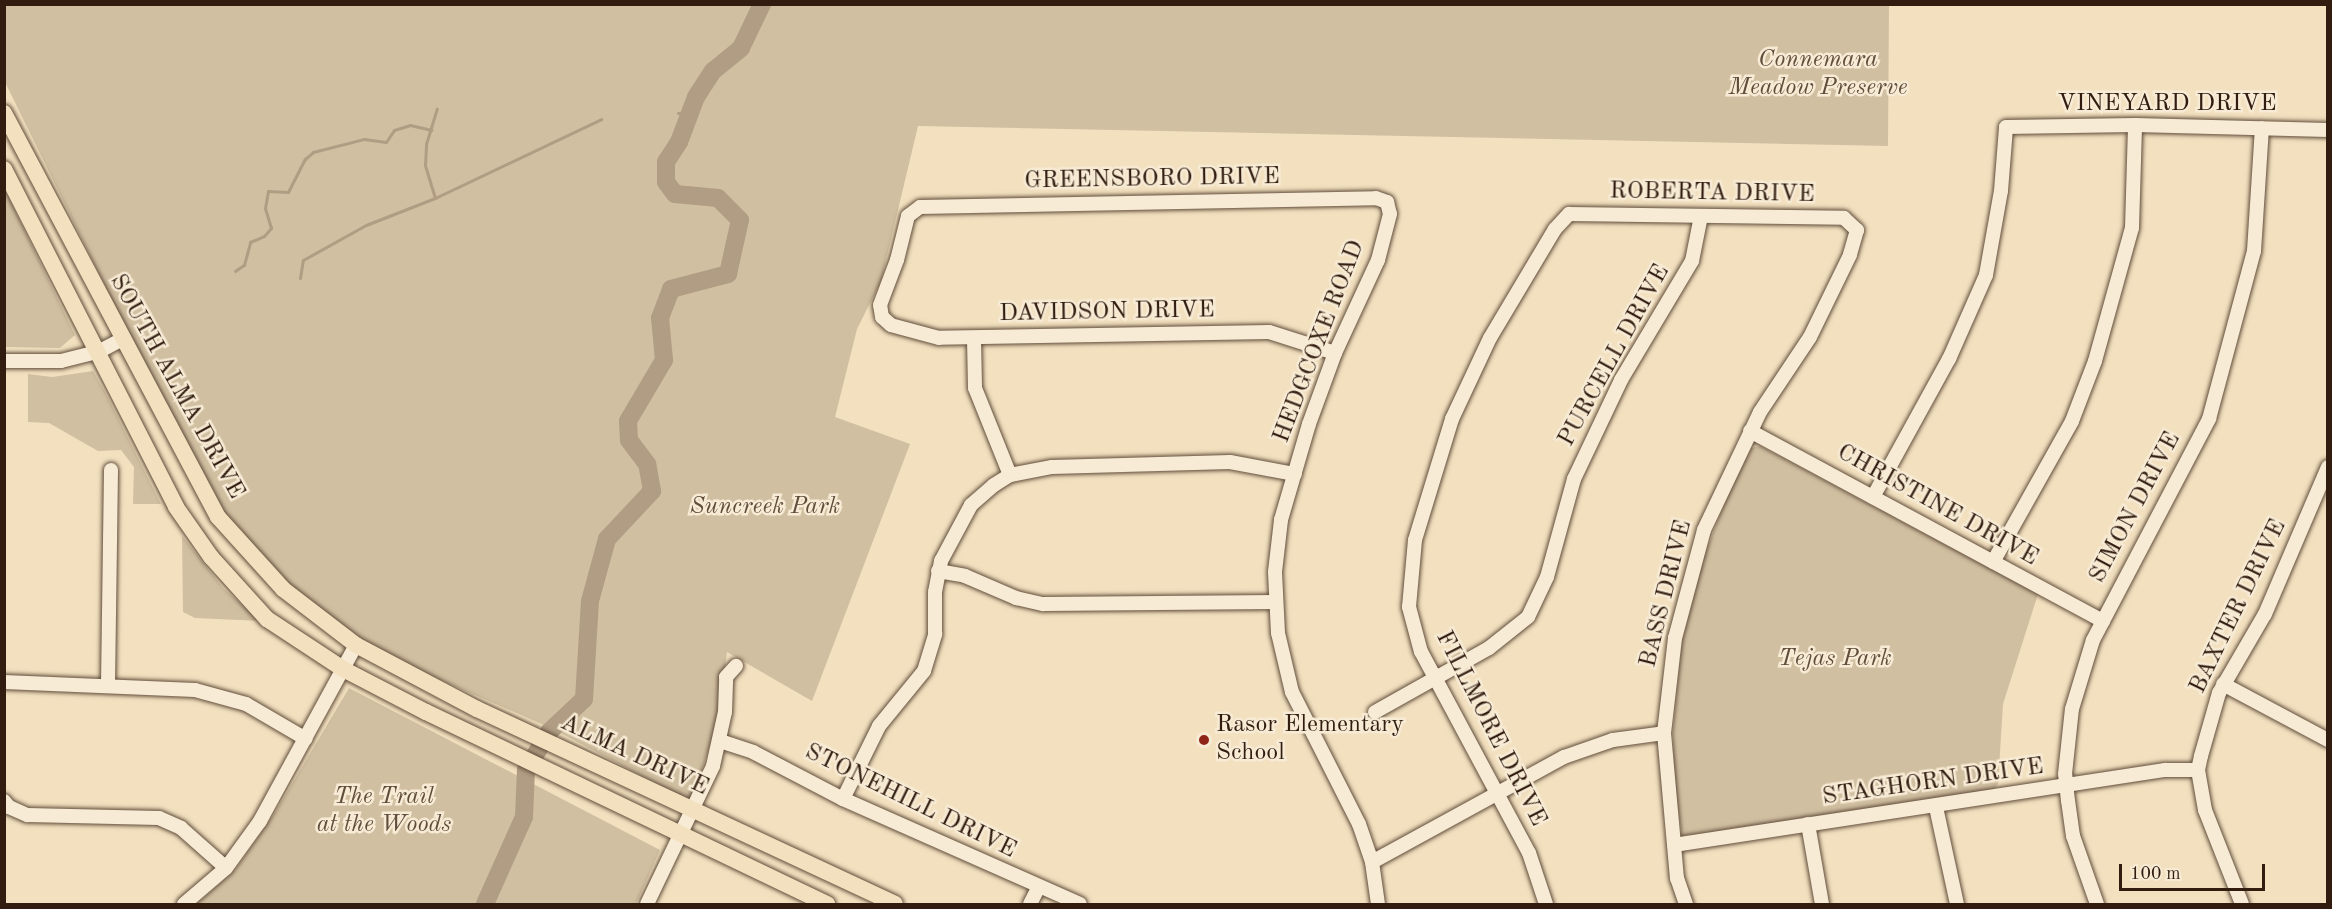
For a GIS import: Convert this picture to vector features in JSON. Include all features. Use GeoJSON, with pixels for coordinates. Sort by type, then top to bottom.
{"type":"FeatureCollection","features":[{"type":"Feature","properties":{"kind":"main road","name":"SOUTH ALMA DRIVE"},"geometry":{"type":"LineString","coordinates":[[4,113],[218,517],[283,590],[356,645]]}},
{"type":"Feature","properties":{"kind":"main road","name":"SOUTH ALMA DRIVE"},"geometry":{"type":"LineString","coordinates":[[4,169],[176,507],[211,557],[267,620],[343,669]]}},
{"type":"Feature","properties":{"kind":"main road","name":"ALMA DRIVE"},"geometry":{"type":"LineString","coordinates":[[356,645],[477,708],[895,904]]}},
{"type":"Feature","properties":{"kind":"main road","name":"ALMA DRIVE"},"geometry":{"type":"LineString","coordinates":[[343,669],[597,792],[681,836],[826,904]]}},
{"type":"Feature","properties":{"kind":"street"},"geometry":{"type":"LineString","coordinates":[[1993,562],[2072,421],[2095,362],[2132,228],[2135,125]]}},
{"type":"Feature","properties":{"kind":"street","name":"VINEYARD DRIVE"},"geometry":{"type":"LineString","coordinates":[[1873,498],[1949,359],[1986,275],[2001,191],[2006,127],[2135,125],[2328,130]]}},
{"type":"Feature","properties":{"kind":"street","name":"SIMON DRIVE"},"geometry":{"type":"LineString","coordinates":[[2097,904],[2073,836],[2066,786],[2072,709],[2093,640],[2209,418],[2254,251],[2262,128]]}},
{"type":"Feature","properties":{"kind":"street","name":"GREENSBORO DRIVE"},"geometry":{"type":"LineString","coordinates":[[882,317],[880,305],[912,209],[1376,198],[1389,206]]}},
{"type":"Feature","properties":{"kind":"street","name":"HEDGCOXE ROAD"},"geometry":{"type":"LineString","coordinates":[[1378,904],[1372,862],[1359,824],[1292,692],[1283,662],[1275,602],[1275,553],[1295,474],[1335,352],[1378,260],[1389,206]]}},
{"type":"Feature","properties":{"kind":"street","name":"ROBERTA DRIVE"},"geometry":{"type":"LineString","coordinates":[[1569,214],[1844,218],[1852,222]]}},
{"type":"Feature","properties":{"kind":"street","name":"FILLMORE DRIVE"},"geometry":{"type":"LineString","coordinates":[[1546,904],[1529,853],[1421,652],[1409,607],[1409,578],[1420,520],[1452,419],[1479,358],[1555,229],[1569,214]]}},
{"type":"Feature","properties":{"kind":"street","name":"PURCELL DRIVE"},"geometry":{"type":"LineString","coordinates":[[1375,712],[1489,648],[1528,617],[1547,577],[1574,479],[1621,380],[1692,261],[1701,216]]}},
{"type":"Feature","properties":{"kind":"street","name":"BASS DRIVE"},"geometry":{"type":"LineString","coordinates":[[1686,904],[1677,878],[1664,733],[1667,681],[1688,584],[1704,530],[1750,431],[1823,312],[1856,239],[1852,222]]}},
{"type":"Feature","properties":{"kind":"street","name":"DAVIDSON DRIVE"},"geometry":{"type":"LineString","coordinates":[[882,317],[891,325],[924,335],[974,339],[1269,332],[1335,352]]}},
{"type":"Feature","properties":{"kind":"street"},"geometry":{"type":"LineString","coordinates":[[4,361],[61,361],[98,352],[122,339]]}},
{"type":"Feature","properties":{"kind":"street"},"geometry":{"type":"LineString","coordinates":[[974,339],[975,388],[1010,475]]}},
{"type":"Feature","properties":{"kind":"street","name":"CHRISTINE DRIVE"},"geometry":{"type":"LineString","coordinates":[[1750,431],[2103,621]]}},
{"type":"Feature","properties":{"kind":"street"},"geometry":{"type":"LineString","coordinates":[[843,800],[879,726],[916,683],[929,658],[935,634],[938,571],[947,546],[971,506],[1010,475],[1052,466],[1230,462],[1295,474]]}},
{"type":"Feature","properties":{"kind":"street","name":"BAXTER DRIVE"},"geometry":{"type":"LineString","coordinates":[[2242,904],[2205,810],[2198,770],[2223,684],[2265,614],[2328,467]]}},
{"type":"Feature","properties":{"kind":"street"},"geometry":{"type":"LineString","coordinates":[[108,685],[111,470]]}},
{"type":"Feature","properties":{"kind":"street"},"geometry":{"type":"LineString","coordinates":[[938,571],[965,576],[1016,598],[1043,604],[1275,602]]}},
{"type":"Feature","properties":{"kind":"street"},"geometry":{"type":"LineString","coordinates":[[184,904],[226,868],[260,821],[356,645]]}},
{"type":"Feature","properties":{"kind":"street"},"geometry":{"type":"LineString","coordinates":[[647,904],[693,811],[720,741],[726,677],[736,666]]}},
{"type":"Feature","properties":{"kind":"street"},"geometry":{"type":"LineString","coordinates":[[4,682],[171,687],[228,698],[306,739]]}},
{"type":"Feature","properties":{"kind":"street"},"geometry":{"type":"LineString","coordinates":[[2223,684],[2328,740]]}},
{"type":"Feature","properties":{"kind":"street"},"geometry":{"type":"LineString","coordinates":[[1372,862],[1588,747],[1664,733]]}},
{"type":"Feature","properties":{"kind":"street","name":"STONEHILL DRIVE"},"geometry":{"type":"LineString","coordinates":[[720,741],[794,771],[843,800],[1038,888],[1049,899],[1080,904]]}},
{"type":"Feature","properties":{"kind":"street","name":"STAGHORN DRIVE"},"geometry":{"type":"LineString","coordinates":[[1674,845],[1936,807],[2165,770],[2198,770]]}},
{"type":"Feature","properties":{"kind":"street"},"geometry":{"type":"LineString","coordinates":[[4,801],[9,807],[27,815],[159,818],[181,828],[226,868]]}},
{"type":"Feature","properties":{"kind":"street"},"geometry":{"type":"LineString","coordinates":[[1936,807],[1957,904]]}},
{"type":"Feature","properties":{"kind":"street"},"geometry":{"type":"LineString","coordinates":[[1809,824],[1822,904]]}},
{"type":"Feature","properties":{"kind":"street"},"geometry":{"type":"LineString","coordinates":[[1030,904],[1038,888]]}},
{"type":"Feature","properties":{"kind":"green space"},"geometry":{"type":"Polygon","coordinates":[[[5,4],[1889,5],[1888,146],[918,126],[881,281],[857,329],[835,417],[910,444],[812,701],[727,652],[719,719],[691,802],[553,729],[388,657],[297,598],[229,520],[138,353],[5,82],[5,4]]]}},
{"type":"Feature","properties":{"kind":"green space"},"geometry":{"type":"Polygon","coordinates":[[[4,188],[75,335],[60,348],[6,347],[4,188]]]}},
{"type":"Feature","properties":{"kind":"green space"},"geometry":{"type":"Polygon","coordinates":[[[93,371],[161,504],[133,504],[134,467],[121,450],[98,451],[49,423],[28,422],[28,374],[52,377],[93,371]]]}},
{"type":"Feature","properties":{"kind":"green space","name":"Tejas Park"},"geometry":{"type":"Polygon","coordinates":[[[1760,446],[2038,594],[2003,704],[1998,784],[1992,792],[1682,836],[1674,778],[1673,731],[1682,640],[1705,554],[1727,497],[1751,448],[1760,446]]]}},
{"type":"Feature","properties":{"kind":"green space"},"geometry":{"type":"Polygon","coordinates":[[[182,536],[223,588],[260,621],[195,618],[183,612],[182,536]]]}},
{"type":"Feature","properties":{"kind":"green space","name":"The Trail at the Woods"},"geometry":{"type":"Polygon","coordinates":[[[349,688],[660,850],[636,904],[197,904],[235,870],[273,816],[349,688]]]}},
{"type":"Feature","properties":{"kind":"waterway"},"geometry":{"type":"LineString","coordinates":[[485,904],[524,817],[526,770],[549,732],[584,699],[590,601],[607,539],[652,491],[647,464],[629,440],[628,421],[664,360],[660,318],[671,289],[728,274],[740,220],[718,198],[675,194],[666,182],[666,162],[679,142],[696,97],[713,71],[741,48],[762,4]]}},
{"type":"Feature","properties":{"kind":"waterway"},"geometry":{"type":"LineString","coordinates":[[435,198],[425,165],[426,144],[437,109]]}},
{"type":"Feature","properties":{"kind":"waterway"},"geometry":{"type":"LineString","coordinates":[[678,113],[690,112]]}},
{"type":"Feature","properties":{"kind":"waterway"},"geometry":{"type":"LineString","coordinates":[[300,278],[303,260],[366,225],[435,198],[601,119]]}},
{"type":"Feature","properties":{"kind":"waterway"},"geometry":{"type":"LineString","coordinates":[[235,271],[244,265],[250,242],[264,236],[271,228],[265,208],[268,191],[288,192],[305,159],[313,152],[364,139],[386,142],[394,130],[410,125],[431,130]]}},
{"type":"Feature","properties":{"kind":"place","name":"Rasor Elementary School"},"geometry":{"type":"Point","coordinates":[1204,740]}},
{"type":"Feature","properties":{"kind":"park label","name":"Connemara Meadow Preserve"},"geometry":{"type":"Point","coordinates":[1818,75]}},
{"type":"Feature","properties":{"kind":"park label","name":"Suncreek Park"},"geometry":{"type":"Point","coordinates":[765,508]}}]}
